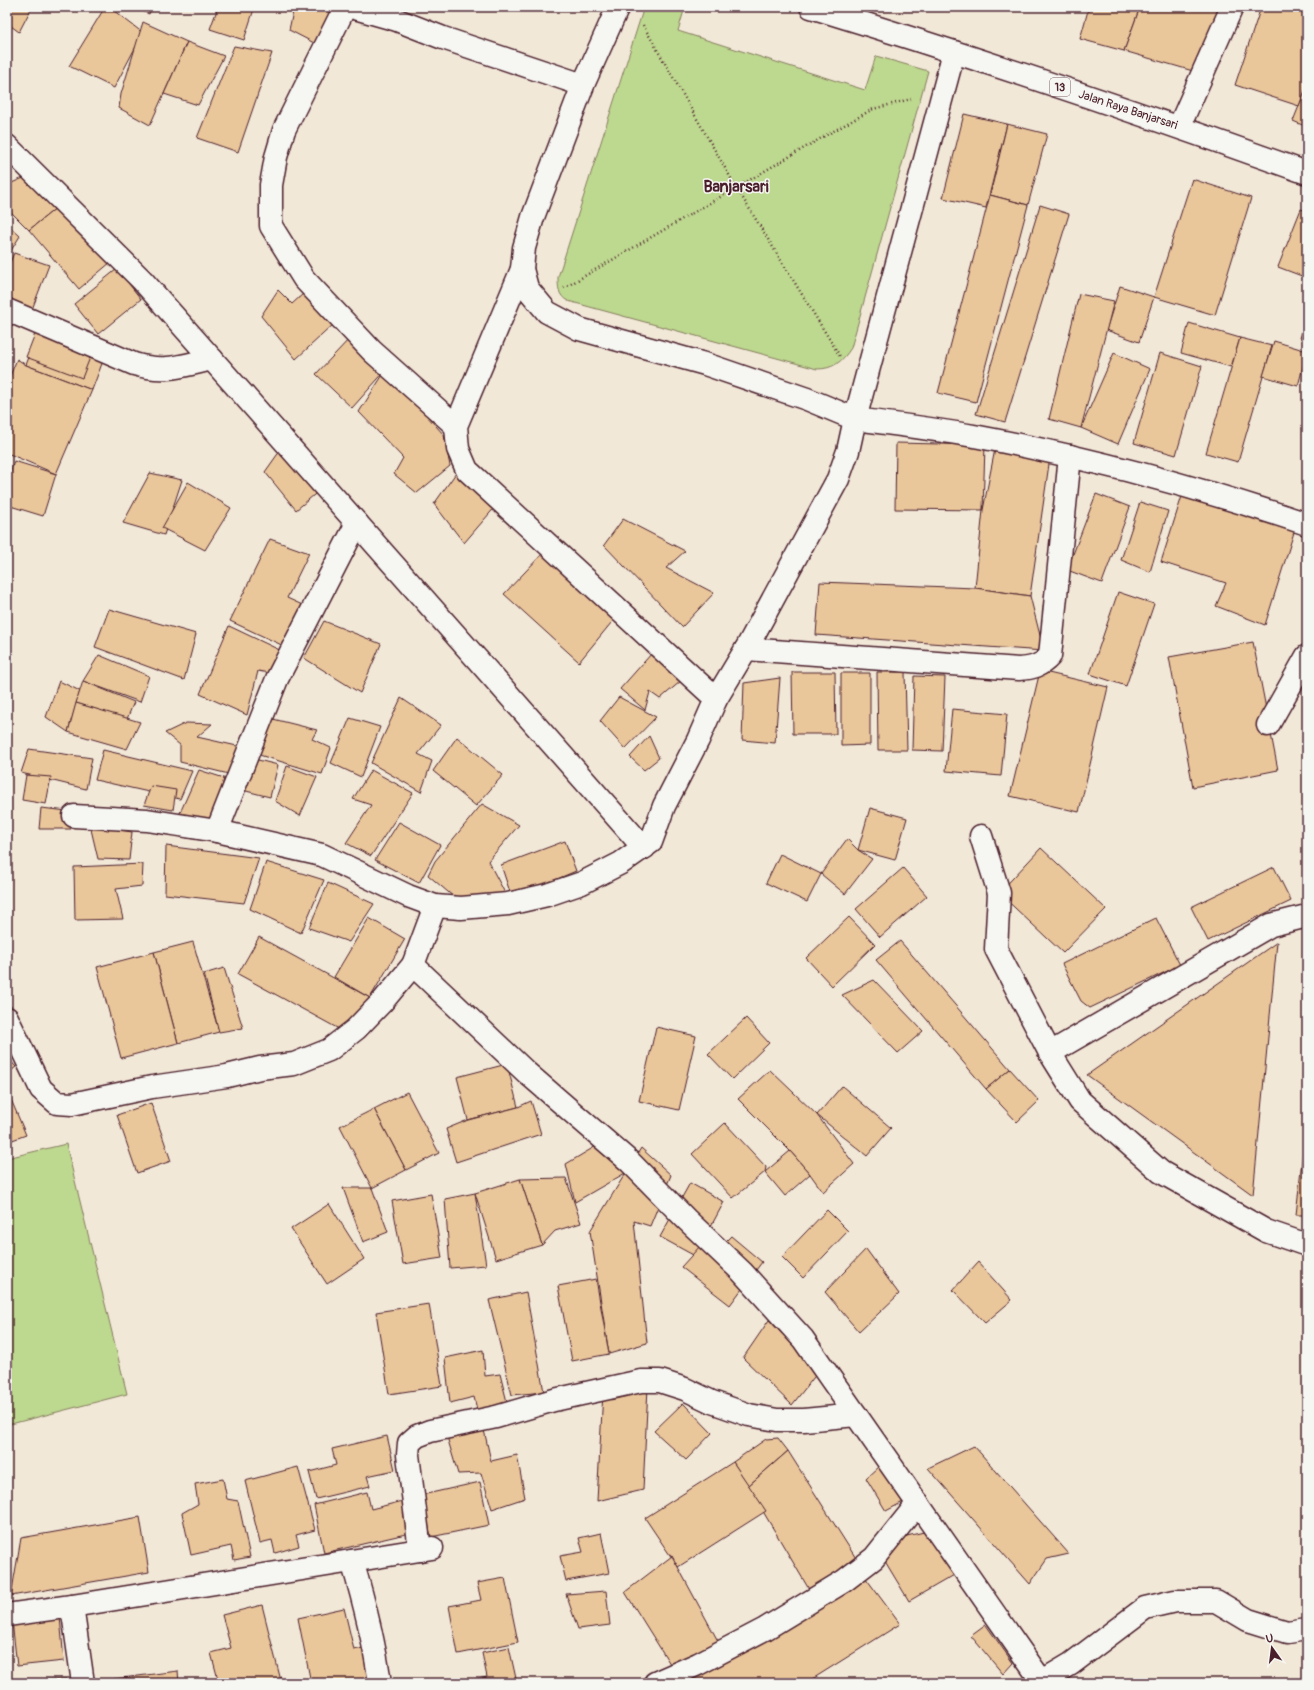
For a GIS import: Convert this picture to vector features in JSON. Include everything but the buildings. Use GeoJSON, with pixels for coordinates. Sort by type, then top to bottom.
{"type":"FeatureCollection","features":[{"type":"Feature","properties":{"kind":"main road"},"geometry":{"type":"LineString","coordinates":[[345,7],[284,130],[276,157],[271,185],[271,226],[304,279],[372,351],[456,426]]}},
{"type":"Feature","properties":{"kind":"main road"},"geometry":{"type":"LineString","coordinates":[[351,7],[397,20],[443,38],[583,85]]}},
{"type":"Feature","properties":{"kind":"main road"},"geometry":{"type":"LineString","coordinates":[[618,7],[583,85],[533,217],[524,248],[522,269],[456,426],[458,449],[468,470],[716,699]]}},
{"type":"Feature","properties":{"kind":"main road","name":"Jalan Raya Banjarsari"},"geometry":{"type":"LineString","coordinates":[[811,7],[954,52],[1179,127],[1307,173]]}},
{"type":"Feature","properties":{"kind":"main road"},"geometry":{"type":"LineString","coordinates":[[1179,127],[1232,7]]}},
{"type":"Feature","properties":{"kind":"main road"},"geometry":{"type":"LineString","coordinates":[[74,816],[148,820],[217,831],[322,855],[408,896],[435,906],[461,908],[508,904],[547,895],[582,883],[621,864],[651,842],[664,806],[698,740],[716,699],[746,649],[838,479],[848,451],[855,418],[954,52]]}},
{"type":"Feature","properties":{"kind":"main road"},"geometry":{"type":"LineString","coordinates":[[7,146],[142,280],[644,848]]}},
{"type":"Feature","properties":{"kind":"main road"},"geometry":{"type":"LineString","coordinates":[[522,269],[527,288],[547,312],[579,329],[705,364],[807,399],[855,418],[974,436],[1070,456],[1234,499],[1307,524]]}},
{"type":"Feature","properties":{"kind":"main road"},"geometry":{"type":"LineString","coordinates":[[7,310],[134,364],[149,368],[165,369],[212,359]]}},
{"type":"Feature","properties":{"kind":"main road"},"geometry":{"type":"LineString","coordinates":[[746,649],[1019,669],[1033,668],[1044,663],[1050,656],[1070,456]]}},
{"type":"Feature","properties":{"kind":"main road"},"geometry":{"type":"LineString","coordinates":[[217,831],[278,680],[357,523]]}},
{"type":"Feature","properties":{"kind":"main road"},"geometry":{"type":"LineString","coordinates":[[1268,725],[1307,656]]}},
{"type":"Feature","properties":{"kind":"main road"},"geometry":{"type":"LineString","coordinates":[[981,836],[999,893],[996,949],[1050,1053],[1080,1102],[1161,1172],[1266,1231],[1307,1245]]}},
{"type":"Feature","properties":{"kind":"main road"},"geometry":{"type":"LineString","coordinates":[[7,1018],[41,1089],[57,1103],[72,1104],[152,1087],[227,1076],[260,1068],[294,1064],[329,1050],[356,1029],[383,1002],[413,965],[435,906]]}},
{"type":"Feature","properties":{"kind":"main road"},"geometry":{"type":"LineString","coordinates":[[1050,1053],[1271,925],[1307,916]]}},
{"type":"Feature","properties":{"kind":"main road"},"geometry":{"type":"LineString","coordinates":[[413,965],[527,1073],[630,1162],[686,1219],[742,1272],[804,1339],[1041,1683],[1071,1664],[1145,1608],[1175,1601],[1216,1601],[1248,1620],[1280,1630],[1287,1632],[1307,1629]]}},
{"type":"Feature","properties":{"kind":"main road"},"geometry":{"type":"LineString","coordinates":[[7,1615],[72,1606],[426,1549],[408,1455],[409,1443],[417,1436],[430,1431],[496,1416],[561,1398],[641,1381],[660,1381],[685,1388],[712,1402],[749,1415],[777,1420],[804,1420],[856,1415]]}},
{"type":"Feature","properties":{"kind":"main road"},"geometry":{"type":"LineString","coordinates":[[655,1683],[698,1664],[765,1629],[844,1580],[874,1558],[918,1504]]}},
{"type":"Feature","properties":{"kind":"main road"},"geometry":{"type":"LineString","coordinates":[[352,1561],[368,1620],[376,1655],[380,1683]]}},
{"type":"Feature","properties":{"kind":"main road"},"geometry":{"type":"LineString","coordinates":[[72,1606],[83,1683]]}},
{"type":"Feature","properties":{"kind":"path"},"geometry":{"type":"LineString","coordinates":[[639,20],[736,187],[862,392]]}},
{"type":"Feature","properties":{"kind":"path"},"geometry":{"type":"LineString","coordinates":[[539,303],[736,187],[873,109],[905,100],[943,93]]}},
{"type":"Feature","properties":{"kind":"green space"},"geometry":{"type":"Polygon","coordinates":[[[644,7],[685,7],[678,31],[865,90],[876,56],[928,71],[851,348],[837,364],[828,368],[817,369],[568,301],[560,294],[558,277],[644,7]]]}},
{"type":"Feature","properties":{"kind":"green space"},"geometry":{"type":"Polygon","coordinates":[[[66,1144],[127,1394],[7,1425],[7,1158],[66,1144]]]}},
{"type":"Feature","properties":{"kind":"district","name":"Banjarsari"},"geometry":{"type":"Point","coordinates":[736,187]}}]}
